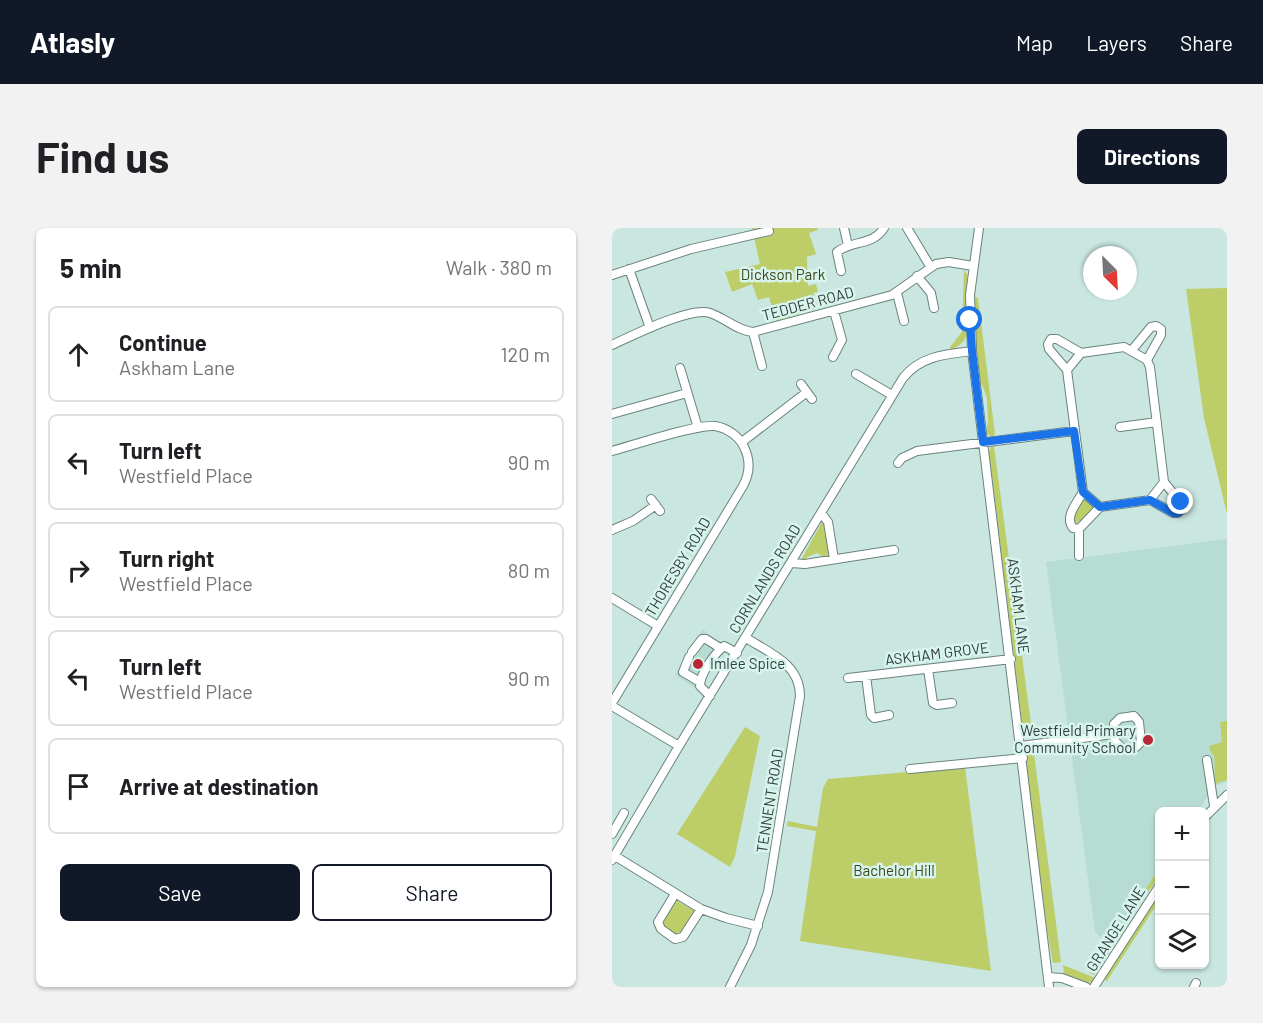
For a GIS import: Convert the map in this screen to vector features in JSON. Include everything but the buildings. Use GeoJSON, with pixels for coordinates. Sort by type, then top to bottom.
{"type":"FeatureCollection","features":[{"type":"Feature","properties":{"kind":"street"},"geometry":{"type":"LineString","coordinates":[[844,228],[848,246]]}},
{"type":"Feature","properties":{"kind":"street"},"geometry":{"type":"LineString","coordinates":[[841,271],[837,252],[848,246],[870,241],[884,228]]}},
{"type":"Feature","properties":{"kind":"street"},"geometry":{"type":"LineString","coordinates":[[907,228],[930,266],[949,262],[973,266]]}},
{"type":"Feature","properties":{"kind":"street","name":"ASKHAM LANE"},"geometry":{"type":"LineString","coordinates":[[979,228],[970,308],[972,351],[1022,746],[1049,987]]}},
{"type":"Feature","properties":{"kind":"street"},"geometry":{"type":"LineString","coordinates":[[612,275],[691,249],[769,231]]}},
{"type":"Feature","properties":{"kind":"street","name":"TEDDER ROAD"},"geometry":{"type":"LineString","coordinates":[[612,345],[650,328],[696,312],[705,312],[753,332],[897,293],[930,266]]}},
{"type":"Feature","properties":{"kind":"street"},"geometry":{"type":"LineString","coordinates":[[629,269],[650,328]]}},
{"type":"Feature","properties":{"kind":"street"},"geometry":{"type":"LineString","coordinates":[[916,276],[931,292],[934,308]]}},
{"type":"Feature","properties":{"kind":"street"},"geometry":{"type":"LineString","coordinates":[[897,293],[904,321]]}},
{"type":"Feature","properties":{"kind":"street"},"geometry":{"type":"LineString","coordinates":[[833,357],[842,340],[834,311]]}},
{"type":"Feature","properties":{"kind":"street"},"geometry":{"type":"LineString","coordinates":[[1132,350],[1151,327],[1156,326],[1161,329],[1161,335],[1148,360]]}},
{"type":"Feature","properties":{"kind":"street"},"geometry":{"type":"LineString","coordinates":[[753,332],[762,366]]}},
{"type":"Feature","properties":{"kind":"street"},"geometry":{"type":"LineString","coordinates":[[1051,339],[1057,339],[1081,353],[1124,347],[1148,360],[1164,482],[1181,502],[1183,508],[1178,513],[1173,513],[1150,500],[1100,507],[1079,528],[1073,528],[1069,523],[1069,516],[1083,492],[1067,370],[1047,344],[1051,339]]}},
{"type":"Feature","properties":{"kind":"street","name":"CORNLANDS ROAD"},"geometry":{"type":"LineString","coordinates":[[614,853],[908,372],[919,363],[933,357],[972,351]]}},
{"type":"Feature","properties":{"kind":"street"},"geometry":{"type":"LineString","coordinates":[[1067,370],[1081,353]]}},
{"type":"Feature","properties":{"kind":"street"},"geometry":{"type":"LineString","coordinates":[[680,368],[698,428]]}},
{"type":"Feature","properties":{"kind":"street"},"geometry":{"type":"LineString","coordinates":[[856,374],[892,395]]}},
{"type":"Feature","properties":{"kind":"street"},"geometry":{"type":"LineString","coordinates":[[612,452],[698,428],[716,426],[742,442],[810,395],[801,384]]}},
{"type":"Feature","properties":{"kind":"street"},"geometry":{"type":"LineString","coordinates":[[612,414],[687,393]]}},
{"type":"Feature","properties":{"kind":"street"},"geometry":{"type":"LineString","coordinates":[[1120,427],[1157,422]]}},
{"type":"Feature","properties":{"kind":"street"},"geometry":{"type":"LineString","coordinates":[[898,463],[902,458],[917,451],[1074,431]]}},
{"type":"Feature","properties":{"kind":"street","name":"THORESBY ROAD"},"geometry":{"type":"LineString","coordinates":[[612,704],[746,480],[750,465],[742,442]]}},
{"type":"Feature","properties":{"kind":"street"},"geometry":{"type":"LineString","coordinates":[[1150,500],[1164,482]]}},
{"type":"Feature","properties":{"kind":"street"},"geometry":{"type":"LineString","coordinates":[[1083,492],[1100,507]]}},
{"type":"Feature","properties":{"kind":"street"},"geometry":{"type":"LineString","coordinates":[[612,530],[633,521],[656,505]]}},
{"type":"Feature","properties":{"kind":"street"},"geometry":{"type":"LineString","coordinates":[[821,513],[828,522],[834,559]]}},
{"type":"Feature","properties":{"kind":"street"},"geometry":{"type":"LineString","coordinates":[[1079,528],[1079,556]]}},
{"type":"Feature","properties":{"kind":"street"},"geometry":{"type":"LineString","coordinates":[[791,563],[805,564],[894,550]]}},
{"type":"Feature","properties":{"kind":"street"},"geometry":{"type":"LineString","coordinates":[[612,598],[658,626]]}},
{"type":"Feature","properties":{"kind":"street","name":"TENNENT ROAD"},"geometry":{"type":"LineString","coordinates":[[730,987],[752,945],[773,871],[800,689],[797,676],[787,664],[746,638]]}},
{"type":"Feature","properties":{"kind":"street"},"geometry":{"type":"LineString","coordinates":[[700,682],[683,672],[690,654],[698,642],[706,639],[720,648]]}},
{"type":"Feature","properties":{"kind":"street"},"geometry":{"type":"LineString","coordinates":[[710,696],[701,689],[700,682],[720,648],[727,646],[737,653]]}},
{"type":"Feature","properties":{"kind":"street","name":"ASKHAM GROVE"},"geometry":{"type":"LineString","coordinates":[[848,678],[1011,659]]}},
{"type":"Feature","properties":{"kind":"street"},"geometry":{"type":"LineString","coordinates":[[928,669],[933,703],[937,705],[952,703]]}},
{"type":"Feature","properties":{"kind":"street","name":"ASKHAM GROVE"},"geometry":{"type":"LineString","coordinates":[[866,676],[871,715],[874,718],[889,716]]}},
{"type":"Feature","properties":{"kind":"street"},"geometry":{"type":"LineString","coordinates":[[612,704],[679,746]]}},
{"type":"Feature","properties":{"kind":"street"},"geometry":{"type":"LineString","coordinates":[[1134,716],[1139,722],[1141,742],[1136,747],[1123,749],[1117,744],[1113,734],[1114,724],[1120,718],[1134,716]]}},
{"type":"Feature","properties":{"kind":"street"},"geometry":{"type":"LineString","coordinates":[[1022,746],[1113,734]]}},
{"type":"Feature","properties":{"kind":"street"},"geometry":{"type":"LineString","coordinates":[[910,769],[1023,758]]}},
{"type":"Feature","properties":{"kind":"street"},"geometry":{"type":"LineString","coordinates":[[1207,760],[1214,806]]}},
{"type":"Feature","properties":{"kind":"street"},"geometry":{"type":"LineString","coordinates":[[1209,812],[1227,795]]}},
{"type":"Feature","properties":{"kind":"street"},"geometry":{"type":"LineString","coordinates":[[612,834],[624,813]]}},
{"type":"Feature","properties":{"kind":"street"},"geometry":{"type":"LineString","coordinates":[[614,853],[675,894],[702,909],[758,926]]}},
{"type":"Feature","properties":{"kind":"street","name":"GRANGE LANE"},"geometry":{"type":"LineString","coordinates":[[1094,987],[1155,893]]}},
{"type":"Feature","properties":{"kind":"street"},"geometry":{"type":"LineString","coordinates":[[675,894],[658,922],[661,929],[675,939],[683,937],[702,909]]}},
{"type":"Feature","properties":{"kind":"street","name":"GRANGE LANE"},"geometry":{"type":"LineString","coordinates":[[1048,977],[1062,978],[1086,987]]}},
{"type":"Feature","properties":{"kind":"shaded area","name":"Westfield Primary Community School"},"geometry":{"type":"Polygon","coordinates":[[[1227,539],[1227,781],[1207,787],[1208,796],[1201,807],[1155,807],[1155,875],[1109,944],[1095,932],[1046,562],[1227,539]]]}},
{"type":"Feature","properties":{"kind":"shaded area"},"geometry":{"type":"Polygon","coordinates":[[[703,629],[718,643],[694,688],[675,675],[703,629]]]}},
{"type":"Feature","properties":{"kind":"green space","name":"Dickson Park"},"geometry":{"type":"Polygon","coordinates":[[[752,228],[817,228],[818,230],[809,233],[816,254],[807,257],[807,260],[808,286],[816,284],[818,292],[813,293],[818,308],[776,321],[769,297],[758,300],[752,284],[732,292],[725,272],[760,264],[752,228]]]}},
{"type":"Feature","properties":{"kind":"green space"},"geometry":{"type":"Polygon","coordinates":[[[964,270],[967,274],[966,336],[963,342],[951,351],[950,347],[962,332],[964,270]]]}},
{"type":"Feature","properties":{"kind":"green space"},"geometry":{"type":"Polygon","coordinates":[[[1227,288],[1227,514],[1204,418],[1186,289],[1227,288]]]}},
{"type":"Feature","properties":{"kind":"green space"},"geometry":{"type":"Polygon","coordinates":[[[973,296],[978,298],[995,434],[992,438],[986,432],[987,398],[977,365],[973,296]]]}},
{"type":"Feature","properties":{"kind":"green space"},"geometry":{"type":"Polygon","coordinates":[[[994,446],[1032,731],[1023,731],[989,452],[994,446]]]}},
{"type":"Feature","properties":{"kind":"green space"},"geometry":{"type":"Polygon","coordinates":[[[1084,499],[1094,506],[1086,517],[1074,523],[1071,518],[1084,499]]]}},
{"type":"Feature","properties":{"kind":"green space"},"geometry":{"type":"Polygon","coordinates":[[[822,522],[827,524],[829,556],[825,558],[817,553],[805,558],[809,560],[801,560],[822,522]]]}},
{"type":"Feature","properties":{"kind":"green space"},"geometry":{"type":"Polygon","coordinates":[[[1227,721],[1227,780],[1215,784],[1214,755],[1209,746],[1222,742],[1220,722],[1227,721]]]}},
{"type":"Feature","properties":{"kind":"green space"},"geometry":{"type":"Polygon","coordinates":[[[745,727],[760,736],[735,856],[730,867],[677,834],[745,727]]]}},
{"type":"Feature","properties":{"kind":"green space"},"geometry":{"type":"Polygon","coordinates":[[[1033,746],[1061,962],[1053,963],[1046,925],[1025,754],[1027,748],[1033,746]]]}},
{"type":"Feature","properties":{"kind":"green space","name":"Bachelor Hill"},"geometry":{"type":"Polygon","coordinates":[[[965,767],[991,971],[800,941],[816,831],[787,826],[788,821],[817,827],[823,788],[828,779],[965,767]]]}},
{"type":"Feature","properties":{"kind":"green space"},"geometry":{"type":"Polygon","coordinates":[[[1155,875],[1155,882],[1094,975],[1089,972],[1155,875]]]}},
{"type":"Feature","properties":{"kind":"green space"},"geometry":{"type":"Polygon","coordinates":[[[1155,897],[1155,907],[1107,981],[1104,980],[1155,897]]]}},
{"type":"Feature","properties":{"kind":"green space"},"geometry":{"type":"Polygon","coordinates":[[[677,901],[695,911],[696,915],[681,936],[677,937],[661,926],[660,922],[677,901]]]}},
{"type":"Feature","properties":{"kind":"green space"},"geometry":{"type":"Polygon","coordinates":[[[1063,965],[1098,979],[1086,983],[1073,979],[1064,975],[1063,965]]]}},
{"type":"Feature","properties":{"kind":"place","name":"Imlee Spice"},"geometry":{"type":"Point","coordinates":[698,664]}},
{"type":"Feature","properties":{"kind":"place","name":"Westfield Primary Community School"},"geometry":{"type":"Point","coordinates":[1148,740]}},
{"type":"Feature","properties":{"kind":"route"},"geometry":{"type":"LineString","coordinates":[[970,320],[983,442],[1074,431],[1083,492],[1100,507],[1150,500],[1173,513],[1178,513],[1183,508],[1181,502]]}}]}
